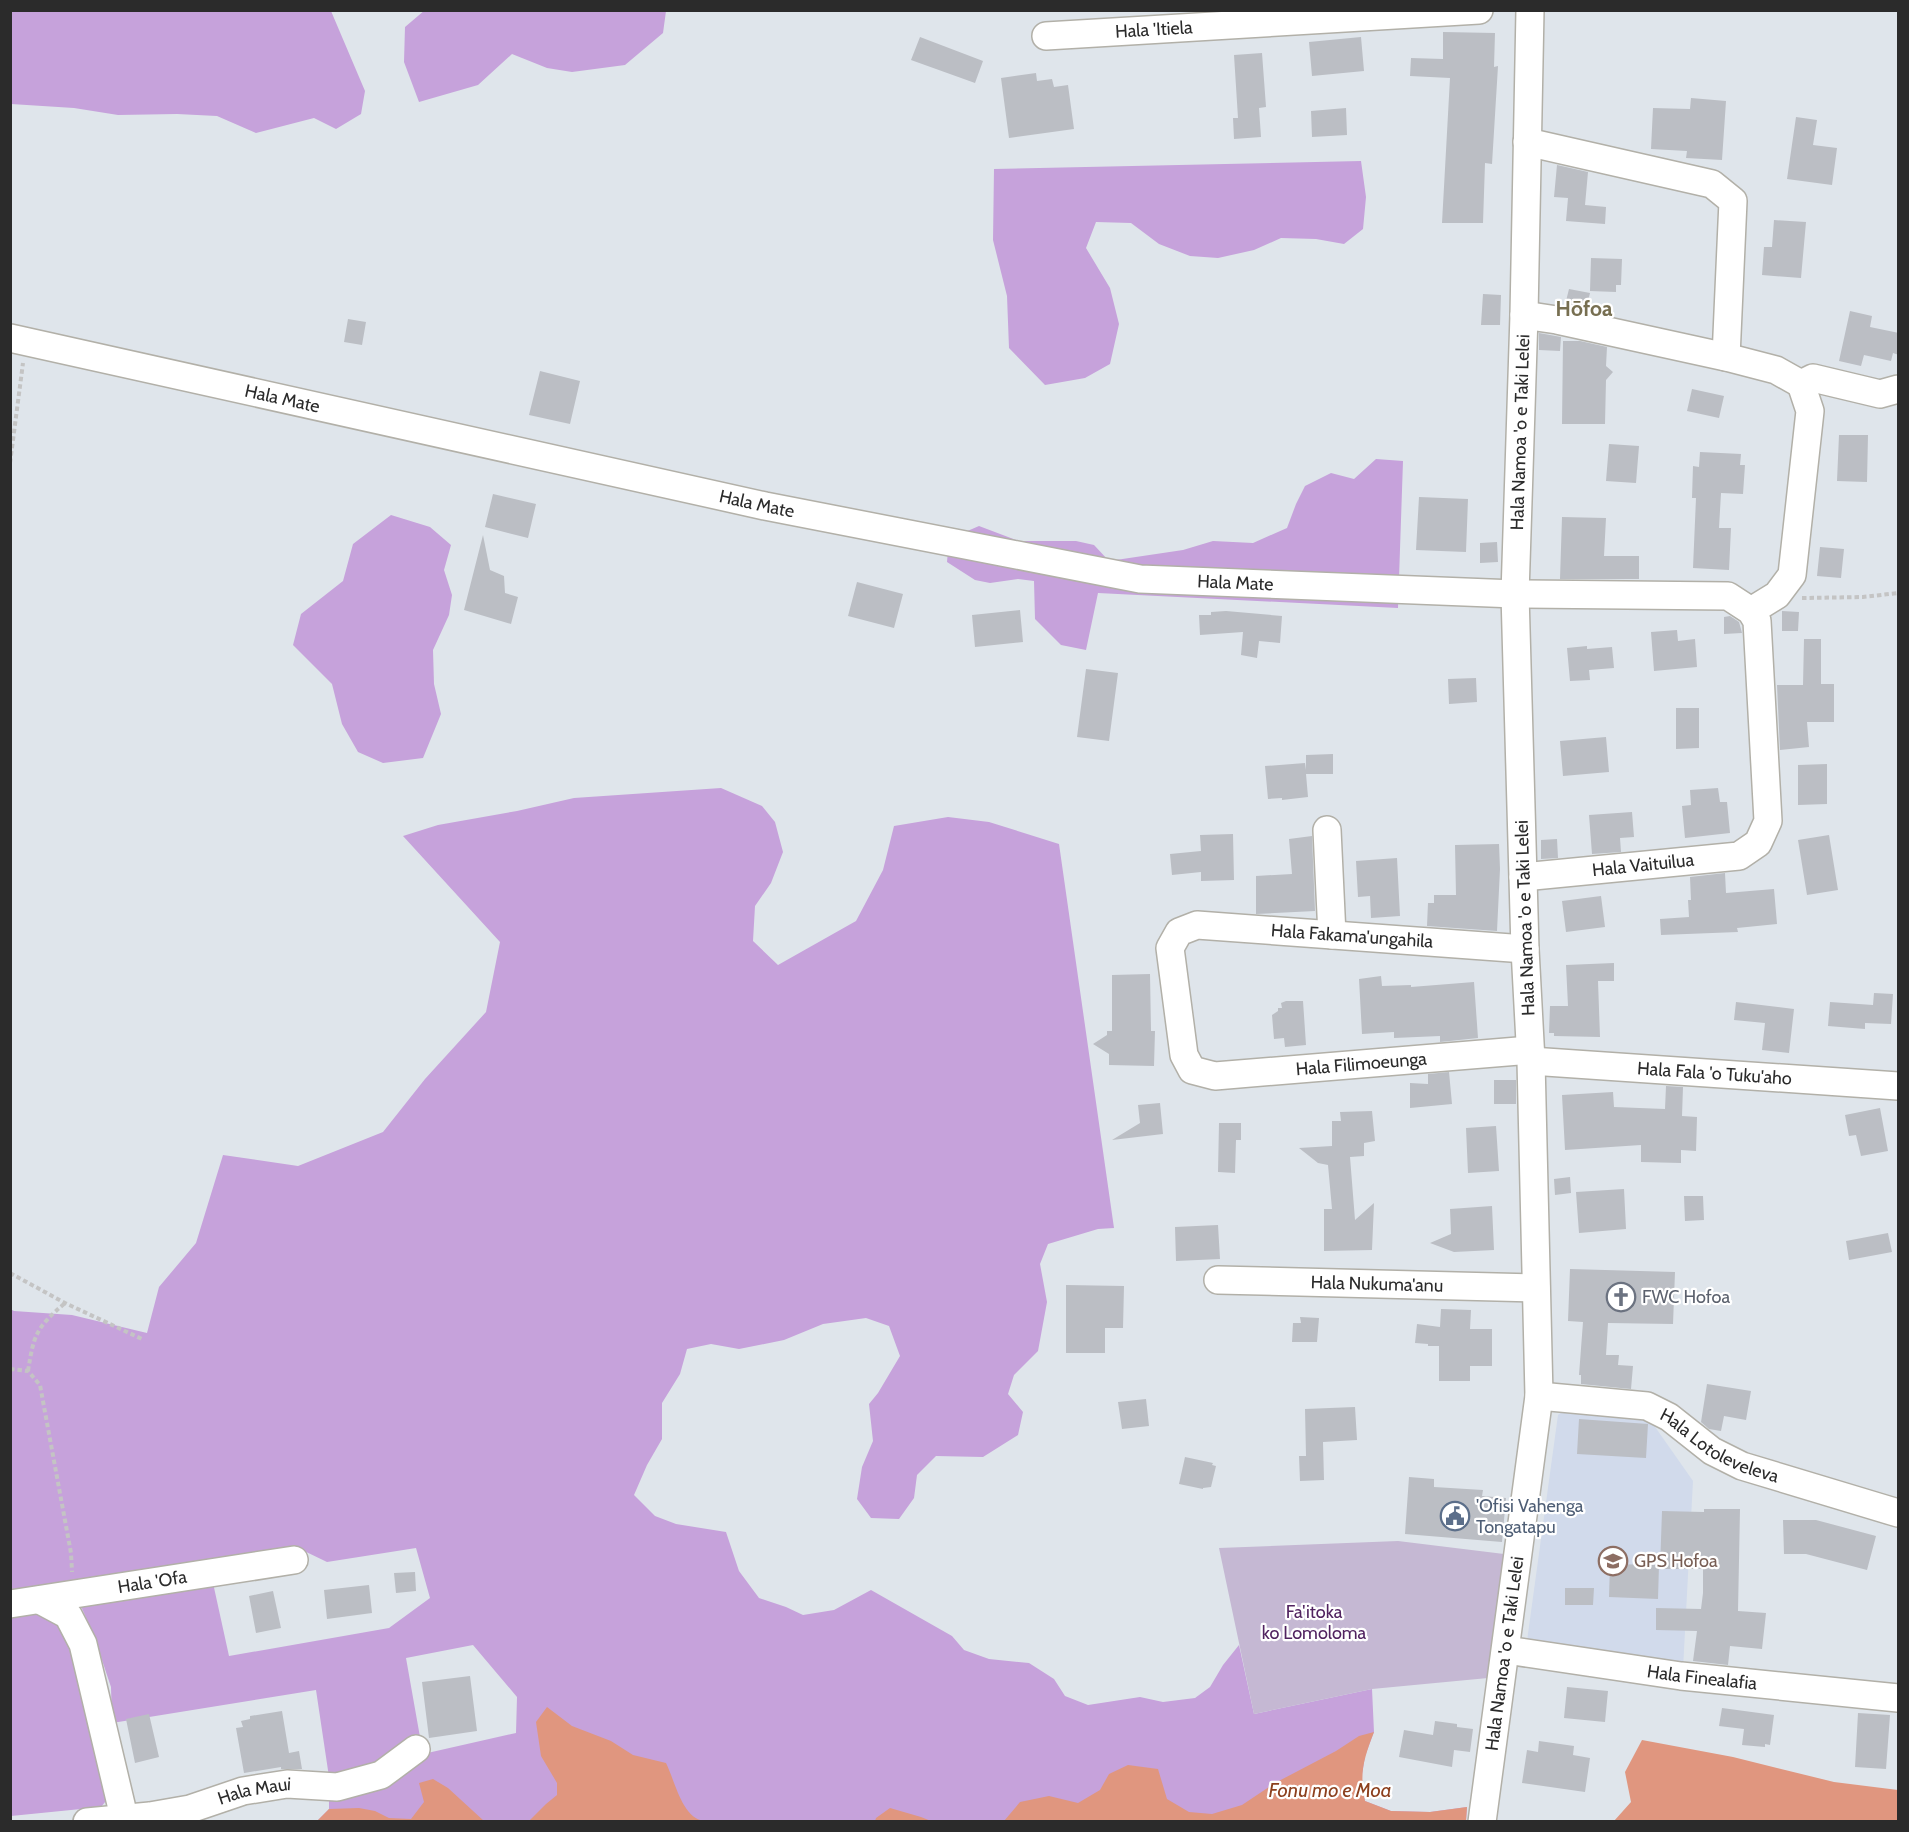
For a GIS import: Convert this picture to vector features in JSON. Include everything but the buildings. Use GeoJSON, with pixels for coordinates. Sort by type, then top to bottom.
{"type":"FeatureCollection","features":[{"type":"Feature","properties":{"kind":"street","name":"Hala 'Itiela"},"geometry":{"type":"LineString","coordinates":[[1046,36],[1479,10]]}},
{"type":"Feature","properties":{"kind":"street","name":"Hala Namoa 'o e Taki Lelei"},"geometry":{"type":"LineString","coordinates":[[1482,1821],[1539,1396],[1515,594],[1524,315],[1530,10]]}},
{"type":"Feature","properties":{"kind":"street"},"geometry":{"type":"LineString","coordinates":[[1527,142],[1712,184],[1733,201],[1726,357]]}},
{"type":"Feature","properties":{"kind":"street"},"geometry":{"type":"LineString","coordinates":[[1524,315],[1557,320],[1726,357],[1776,370],[1801,384],[1809,411],[1792,575],[1777,595],[1751,611]]}},
{"type":"Feature","properties":{"kind":"street","name":"Hala Mate"},"geometry":{"type":"LineString","coordinates":[[18,340],[765,506],[1140,579],[1515,594],[1728,596],[1751,611]]}},
{"type":"Feature","properties":{"kind":"street"},"geometry":{"type":"LineString","coordinates":[[1801,384],[1813,378],[1880,394],[1899,389]]}},
{"type":"Feature","properties":{"kind":"street","name":"Hala Vaituilua"},"geometry":{"type":"LineString","coordinates":[[1523,877],[1739,856],[1758,843],[1768,821],[1757,621],[1751,611]]}},
{"type":"Feature","properties":{"kind":"street"},"geometry":{"type":"LineString","coordinates":[[1327,830],[1332,935]]}},
{"type":"Feature","properties":{"kind":"street","name":"Hala Fakama'ungahila"},"geometry":{"type":"LineString","coordinates":[[1192,1070],[1184,1054],[1170,948],[1179,932],[1197,925],[1525,949]]}},
{"type":"Feature","properties":{"kind":"street","name":"Hala Filimoeunga"},"geometry":{"type":"LineString","coordinates":[[1192,1070],[1215,1076],[1530,1056]]}},
{"type":"Feature","properties":{"kind":"street","name":"Hala Fala 'o Tuku'aho"},"geometry":{"type":"LineString","coordinates":[[1530,1056],[1899,1086]]}},
{"type":"Feature","properties":{"kind":"street","name":"Hala Nukuma'anu"},"geometry":{"type":"LineString","coordinates":[[1218,1280],[1536,1288]]}},
{"type":"Feature","properties":{"kind":"street","name":"Hala Lotoleveleva"},"geometry":{"type":"LineString","coordinates":[[1539,1396],[1647,1406],[1669,1417],[1712,1451],[1742,1466],[1899,1513]]}},
{"type":"Feature","properties":{"kind":"street","name":"Hala 'Ofa"},"geometry":{"type":"LineString","coordinates":[[10,1604],[294,1560]]}},
{"type":"Feature","properties":{"kind":"street"},"geometry":{"type":"LineString","coordinates":[[50,1598],[68,1615],[83,1644],[126,1819]]}},
{"type":"Feature","properties":{"kind":"street","name":"Hala Finealafia"},"geometry":{"type":"LineString","coordinates":[[1506,1650],[1681,1676],[1899,1698]]}},
{"type":"Feature","properties":{"kind":"street","name":"Hala Maui"},"geometry":{"type":"LineString","coordinates":[[87,1821],[126,1819],[190,1809],[243,1791],[287,1785],[337,1787],[381,1775],[416,1749]]}},
{"type":"Feature","properties":{"kind":"path"},"geometry":{"type":"LineString","coordinates":[[10,463],[18,340]]}},
{"type":"Feature","properties":{"kind":"path"},"geometry":{"type":"LineString","coordinates":[[1777,595],[1803,598],[1863,597],[1899,593]]}},
{"type":"Feature","properties":{"kind":"path"},"geometry":{"type":"LineString","coordinates":[[10,1273],[65,1303],[142,1339]]}},
{"type":"Feature","properties":{"kind":"path"},"geometry":{"type":"LineString","coordinates":[[28,1371],[32,1342],[44,1321],[65,1303]]}},
{"type":"Feature","properties":{"kind":"path"},"geometry":{"type":"LineString","coordinates":[[10,1369],[28,1371],[40,1385],[71,1553],[72,1578],[50,1598]]}},
{"type":"Feature","properties":{"kind":"shaded area"},"geometry":{"type":"Polygon","coordinates":[[[11,10],[331,11],[365,91],[361,114],[336,129],[314,118],[256,133],[217,116],[118,115],[74,108],[11,104],[11,10]]]}},
{"type":"Feature","properties":{"kind":"shaded area"},"geometry":{"type":"Polygon","coordinates":[[[425,10],[666,11],[663,33],[625,65],[572,72],[547,68],[512,54],[478,85],[419,102],[404,62],[405,27],[425,10]]]}},
{"type":"Feature","properties":{"kind":"shaded area"},"geometry":{"type":"Polygon","coordinates":[[[1361,161],[1366,197],[1363,229],[1344,244],[1316,239],[1281,238],[1254,250],[1218,258],[1190,256],[1159,244],[1131,223],[1096,222],[1086,248],[1110,288],[1119,324],[1110,364],[1085,378],[1045,385],[1009,348],[1007,296],[993,240],[994,169],[1361,161]]]}},
{"type":"Feature","properties":{"kind":"shaded area"},"geometry":{"type":"Polygon","coordinates":[[[1376,459],[1403,461],[1398,608],[1098,593],[1086,650],[1061,645],[1035,619],[1034,581],[1018,579],[990,583],[975,580],[947,562],[949,539],[979,526],[1019,541],[1076,541],[1094,545],[1109,561],[1183,550],[1213,541],[1253,543],[1287,528],[1305,486],[1331,473],[1354,479],[1376,459]]]}},
{"type":"Feature","properties":{"kind":"shaded area"},"geometry":{"type":"Polygon","coordinates":[[[391,515],[430,527],[451,545],[444,570],[452,595],[449,615],[433,650],[434,684],[441,714],[423,758],[383,763],[358,752],[342,724],[332,684],[293,645],[301,614],[343,581],[353,544],[391,515]]]}},
{"type":"Feature","properties":{"kind":"shaded area"},"geometry":{"type":"Polygon","coordinates":[[[721,788],[762,806],[775,822],[783,852],[771,883],[755,906],[753,941],[778,965],[856,921],[883,870],[894,826],[948,817],[989,822],[1059,844],[1114,1228],[1098,1229],[1048,1244],[1040,1264],[1047,1302],[1038,1351],[1014,1375],[1008,1394],[1023,1412],[1018,1435],[983,1457],[936,1456],[917,1475],[914,1498],[899,1519],[871,1518],[857,1499],[862,1467],[873,1441],[869,1404],[900,1356],[889,1326],[866,1318],[823,1324],[784,1340],[739,1349],[711,1344],[687,1349],[680,1374],[662,1403],[662,1439],[634,1495],[655,1516],[676,1524],[726,1532],[739,1571],[759,1598],[803,1615],[834,1610],[871,1590],[952,1636],[964,1650],[989,1659],[1029,1663],[1054,1679],[1065,1696],[1088,1705],[1140,1697],[1163,1702],[1195,1698],[1210,1687],[1223,1665],[1239,1645],[1254,1714],[1372,1689],[1374,1732],[1365,1756],[1361,1781],[1365,1801],[1391,1811],[1430,1812],[1467,1807],[1466,1821],[319,1821],[329,1809],[329,1777],[316,1690],[112,1723],[111,1687],[94,1636],[80,1604],[213,1583],[229,1656],[389,1628],[430,1598],[416,1548],[327,1562],[298,1548],[11,1597],[10,1309],[72,1315],[147,1333],[159,1287],[196,1243],[223,1155],[298,1166],[383,1132],[425,1079],[486,1012],[500,942],[403,836],[438,825],[574,798],[721,788]],[[473,1645],[406,1658],[423,1754],[516,1733],[517,1697],[473,1645]]]}},
{"type":"Feature","properties":{"kind":"shaded area","name":"GPS Hofoa"},"geometry":{"type":"Polygon","coordinates":[[[1566,1409],[1646,1414],[1693,1481],[1683,1669],[1527,1641],[1558,1415],[1566,1409]]]}},
{"type":"Feature","properties":{"kind":"shaded area"},"geometry":{"type":"Polygon","coordinates":[[[40,1611],[62,1624],[75,1649],[110,1796],[101,1807],[11,1816],[11,1616],[40,1611]]]}},
{"type":"Feature","properties":{"kind":"green space","name":"Fa'itoka ko Lomoloma"},"geometry":{"type":"Polygon","coordinates":[[[1398,1541],[1504,1554],[1488,1678],[1372,1689],[1254,1714],[1219,1548],[1398,1541]]]}},
{"type":"Feature","properties":{"kind":"water"},"geometry":{"type":"Polygon","coordinates":[[[547,1707],[572,1726],[611,1741],[633,1755],[666,1763],[685,1806],[696,1818],[704,1821],[529,1821],[557,1795],[557,1783],[541,1756],[536,1722],[547,1707]]]}},
{"type":"Feature","properties":{"kind":"water","name":"Fonu mo e Moa"},"geometry":{"type":"Polygon","coordinates":[[[1374,1732],[1364,1766],[1362,1782],[1365,1801],[1391,1811],[1430,1812],[1467,1807],[1466,1821],[1004,1821],[1020,1802],[1049,1796],[1078,1803],[1100,1790],[1109,1774],[1128,1765],[1158,1769],[1167,1799],[1189,1812],[1212,1814],[1242,1805],[1275,1783],[1336,1751],[1359,1736],[1374,1732]]]}},
{"type":"Feature","properties":{"kind":"water"},"geometry":{"type":"Polygon","coordinates":[[[1642,1740],[1733,1757],[1834,1782],[1898,1790],[1898,1821],[1614,1821],[1631,1802],[1625,1772],[1642,1740]]]}},
{"type":"Feature","properties":{"kind":"water"},"geometry":{"type":"Polygon","coordinates":[[[433,1779],[448,1788],[484,1821],[318,1820],[329,1809],[359,1808],[375,1811],[389,1818],[411,1819],[424,1802],[419,1783],[433,1779]]]}},
{"type":"Feature","properties":{"kind":"water"},"geometry":{"type":"Polygon","coordinates":[[[890,1808],[921,1817],[931,1821],[875,1821],[890,1808]]]}},
{"type":"Feature","properties":{"kind":"place","name":"FWC Hofoa"},"geometry":{"type":"Point","coordinates":[1621,1297]}},
{"type":"Feature","properties":{"kind":"place","name":"'Ofisi Vahenga Tongatapu"},"geometry":{"type":"Point","coordinates":[1455,1516]}},
{"type":"Feature","properties":{"kind":"place","name":"GPS Hofoa"},"geometry":{"type":"Point","coordinates":[1613,1561]}},
{"type":"Feature","properties":{"kind":"district","name":"Hōfoa"},"geometry":{"type":"Point","coordinates":[1584,308]}}]}
